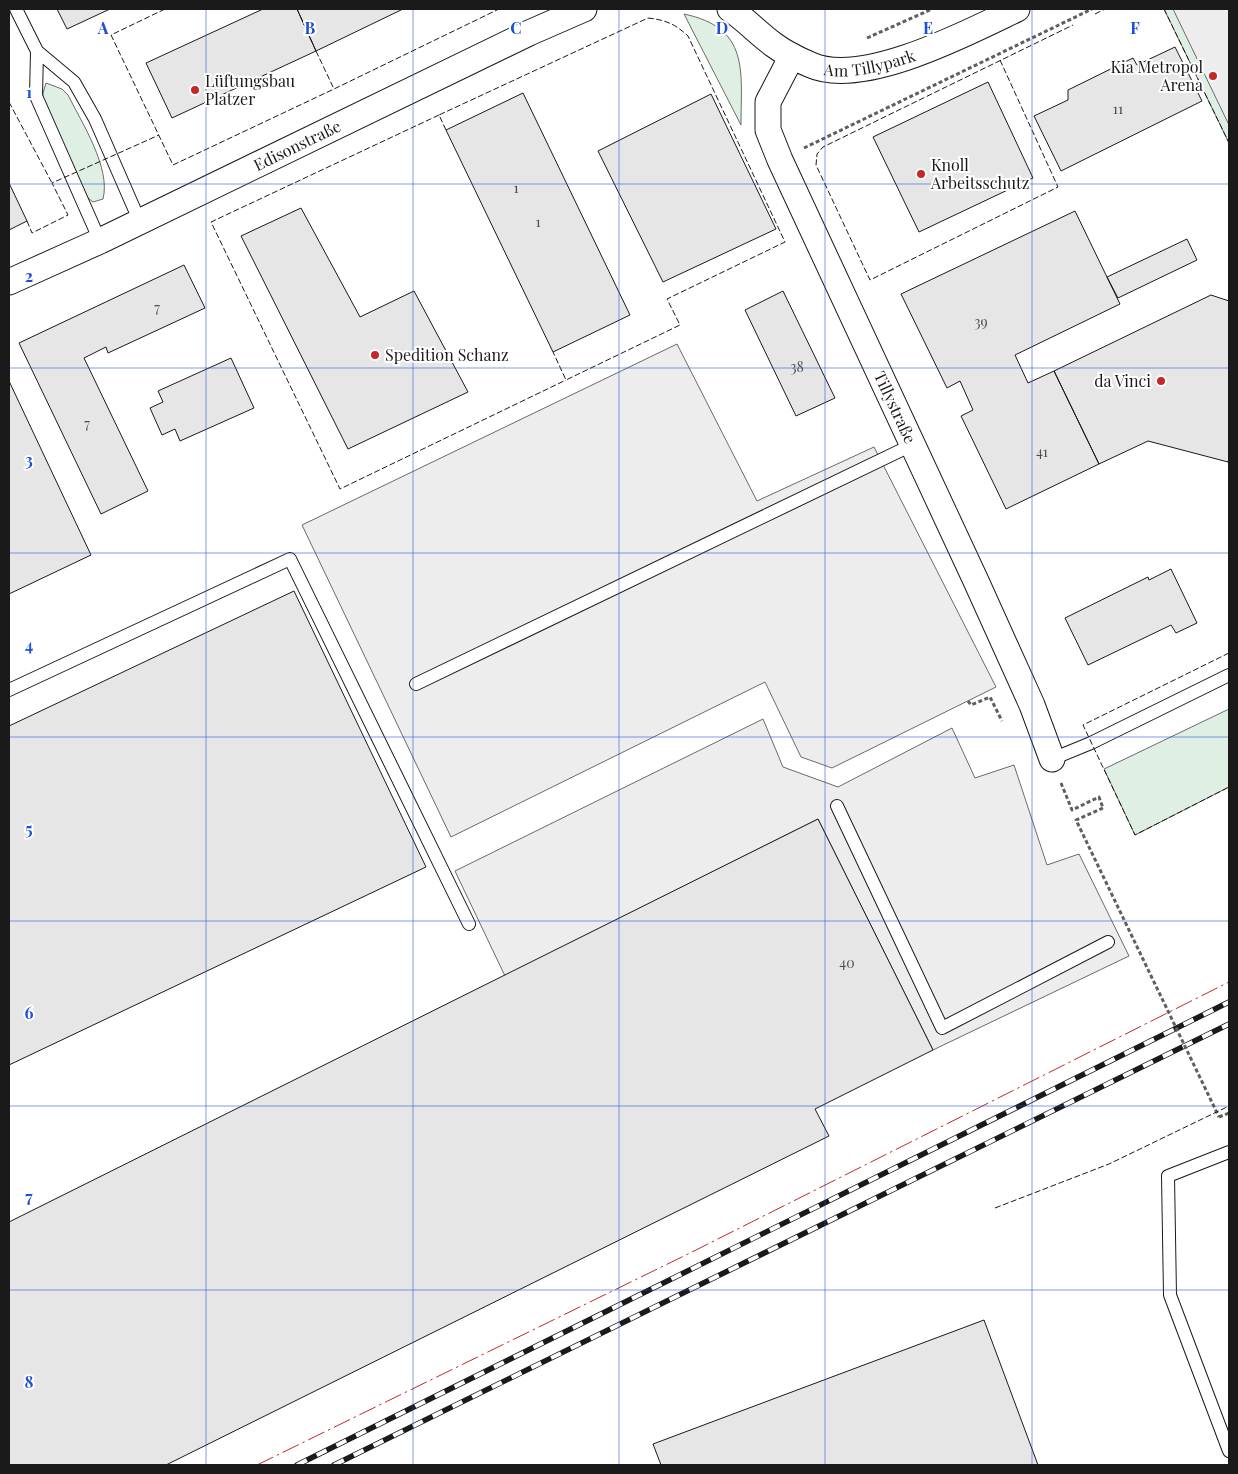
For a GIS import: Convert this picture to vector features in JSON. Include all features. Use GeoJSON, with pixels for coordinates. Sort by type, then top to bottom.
{"type":"FeatureCollection","features":[{"type":"Feature","properties":{"kind":"street","name":"Edisonstraße"},"geometry":{"type":"LineString","coordinates":[[9,282],[100,241],[584,9]]}},
{"type":"Feature","properties":{"kind":"street","name":"Am Tillypark"},"geometry":{"type":"LineString","coordinates":[[730,9],[774,45],[792,56],[813,66],[834,70],[852,70],[920,53],[1017,9]]}},
{"type":"Feature","properties":{"kind":"street","name":"Tillystraße"},"geometry":{"type":"LineString","coordinates":[[792,56],[768,102],[768,130],[780,160],[1032,706],[1052,759]]}},
{"type":"Feature","properties":{"kind":"lane"},"geometry":{"type":"LineString","coordinates":[[16,9],[37,51],[74,82],[95,119],[140,222]]}},
{"type":"Feature","properties":{"kind":"lane"},"geometry":{"type":"LineString","coordinates":[[37,51],[36,96],[100,241]]}},
{"type":"Feature","properties":{"kind":"lane"},"geometry":{"type":"LineString","coordinates":[[416,684],[912,445]]}},
{"type":"Feature","properties":{"kind":"lane"},"geometry":{"type":"LineString","coordinates":[[9,690],[290,559],[469,924]]}},
{"type":"Feature","properties":{"kind":"lane"},"geometry":{"type":"LineString","coordinates":[[1052,759],[1091,743],[1229,675]]}},
{"type":"Feature","properties":{"kind":"lane"},"geometry":{"type":"LineString","coordinates":[[836,806],[942,1028],[1108,942]]}},
{"type":"Feature","properties":{"kind":"lane"},"geometry":{"type":"LineString","coordinates":[[1229,1152],[1168,1176],[1170,1295],[1229,1451]]}},
{"type":"Feature","properties":{"kind":"path"},"geometry":{"type":"LineString","coordinates":[[780,160],[1092,9]]}},
{"type":"Feature","properties":{"kind":"path"},"geometry":{"type":"LineString","coordinates":[[968,701],[971,706],[990,697],[1002,721]]}},
{"type":"Feature","properties":{"kind":"path"},"geometry":{"type":"LineString","coordinates":[[1052,759],[1072,810],[1099,797],[1103,808],[1076,820],[1220,1117],[1229,1112]]}},
{"type":"Feature","properties":{"kind":"green space","name":"Kia Metropol Arena"},"geometry":{"type":"Polygon","coordinates":[[[1164,9],[1229,9],[1229,143],[1164,9]]]}},
{"type":"Feature","properties":{"kind":"green space"},"geometry":{"type":"Polygon","coordinates":[[[684,14],[705,21],[721,30],[731,41],[737,54],[740,70],[741,125],[684,14]]]}},
{"type":"Feature","properties":{"kind":"green space"},"geometry":{"type":"Polygon","coordinates":[[[46,83],[62,89],[68,95],[94,146],[103,174],[103,199],[93,202],[88,198],[82,187],[43,104],[43,93],[46,83]]]}},
{"type":"Feature","properties":{"kind":"green space"},"geometry":{"type":"Polygon","coordinates":[[[1229,709],[1229,787],[1135,835],[1104,769],[1229,709]]]}},
{"type":"Feature","properties":{"kind":"shaded area","name":"Kia Metropol Arena"},"geometry":{"type":"Polygon","coordinates":[[[1173,9],[1229,9],[1229,125],[1173,9]]]}},
{"type":"Feature","properties":{"kind":"shaded area"},"geometry":{"type":"Polygon","coordinates":[[[677,344],[757,501],[874,447],[996,687],[832,768],[801,757],[765,682],[451,837],[302,525],[677,344]]]}},
{"type":"Feature","properties":{"kind":"shaded area"},"geometry":{"type":"Polygon","coordinates":[[[763,719],[783,767],[838,787],[952,728],[975,778],[1014,765],[1047,865],[1079,854],[1129,956],[933,1050],[818,819],[505,976],[455,871],[763,719]]]}},
{"type":"Feature","properties":{"kind":"building"},"geometry":{"type":"Polygon","coordinates":[[[57,9],[110,9],[67,29],[57,9]]]}},
{"type":"Feature","properties":{"kind":"building","name":"Lüftungsbau Platzer"},"geometry":{"type":"Polygon","coordinates":[[[263,9],[297,9],[316,51],[172,118],[146,63],[263,9]]]}},
{"type":"Feature","properties":{"kind":"building"},"geometry":{"type":"Polygon","coordinates":[[[297,9],[403,9],[316,51],[297,9]]]}},
{"type":"Feature","properties":{"kind":"building"},"geometry":{"type":"Polygon","coordinates":[[[1175,47],[1202,101],[1061,171],[1034,116],[1068,100],[1068,90],[1133,58],[1137,65],[1175,47]]]}},
{"type":"Feature","properties":{"kind":"building"},"geometry":{"type":"Polygon","coordinates":[[[988,82],[1033,178],[919,232],[873,137],[988,82]]]}},
{"type":"Feature","properties":{"kind":"building"},"geometry":{"type":"Polygon","coordinates":[[[523,93],[630,315],[553,352],[446,130],[523,93]]]}},
{"type":"Feature","properties":{"kind":"building"},"geometry":{"type":"Polygon","coordinates":[[[711,94],[776,229],[663,282],[598,151],[711,94]]]}},
{"type":"Feature","properties":{"kind":"building"},"geometry":{"type":"Polygon","coordinates":[[[9,183],[27,221],[9,230],[9,183]]]}},
{"type":"Feature","properties":{"kind":"building","name":"Spedition Schanz"},"geometry":{"type":"Polygon","coordinates":[[[301,208],[360,317],[414,291],[468,392],[348,449],[241,236],[301,208]]]}},
{"type":"Feature","properties":{"kind":"building"},"geometry":{"type":"Polygon","coordinates":[[[1075,211],[1120,304],[1015,355],[1028,383],[1054,371],[1099,464],[1006,509],[961,416],[973,410],[960,381],[947,388],[901,294],[1075,211]]]}},
{"type":"Feature","properties":{"kind":"building"},"geometry":{"type":"Polygon","coordinates":[[[1187,239],[1197,260],[1118,298],[1107,277],[1187,239]]]}},
{"type":"Feature","properties":{"kind":"building"},"geometry":{"type":"Polygon","coordinates":[[[184,265],[205,308],[108,353],[106,347],[84,358],[148,491],[101,514],[19,343],[184,265]]]}},
{"type":"Feature","properties":{"kind":"building"},"geometry":{"type":"Polygon","coordinates":[[[783,291],[835,398],[796,416],[745,310],[783,291]]]}},
{"type":"Feature","properties":{"kind":"building"},"geometry":{"type":"Polygon","coordinates":[[[1211,295],[1229,301],[1228,462],[1148,441],[1099,464],[1054,371],[1211,295]]]}},
{"type":"Feature","properties":{"kind":"building"},"geometry":{"type":"Polygon","coordinates":[[[231,358],[254,408],[180,441],[175,429],[162,435],[150,408],[163,402],[158,391],[231,358]]]}},
{"type":"Feature","properties":{"kind":"building"},"geometry":{"type":"Polygon","coordinates":[[[9,381],[91,555],[9,594],[9,381]]]}},
{"type":"Feature","properties":{"kind":"building"},"geometry":{"type":"Polygon","coordinates":[[[1171,569],[1197,623],[1176,633],[1171,625],[1088,665],[1065,618],[1148,577],[1149,580],[1171,569]]]}},
{"type":"Feature","properties":{"kind":"building"},"geometry":{"type":"Polygon","coordinates":[[[294,591],[426,867],[9,1065],[9,726],[294,591]]]}},
{"type":"Feature","properties":{"kind":"building"},"geometry":{"type":"Polygon","coordinates":[[[818,819],[933,1050],[815,1109],[829,1136],[166,1465],[9,1465],[9,1222],[818,819]]]}},
{"type":"Feature","properties":{"kind":"building"},"geometry":{"type":"Polygon","coordinates":[[[984,1320],[1038,1465],[661,1465],[653,1444],[984,1320]]]}},
{"type":"Feature","properties":{"kind":"railway"},"geometry":{"type":"LineString","coordinates":[[297,1465],[1229,1002]]}},
{"type":"Feature","properties":{"kind":"railway"},"geometry":{"type":"LineString","coordinates":[[334,1465],[1229,1024]]}},
{"type":"Feature","properties":{"kind":"fence"},"geometry":{"type":"LineString","coordinates":[[165,9],[111,35],[173,165],[334,89]]}},
{"type":"Feature","properties":{"kind":"fence"},"geometry":{"type":"LineString","coordinates":[[316,51],[334,89],[499,9]]}},
{"type":"Feature","properties":{"kind":"fence"},"geometry":{"type":"LineString","coordinates":[[1095,14],[1105,9]]}},
{"type":"Feature","properties":{"kind":"fence"},"geometry":{"type":"LineString","coordinates":[[1164,9],[1229,143]]}},
{"type":"Feature","properties":{"kind":"fence"},"geometry":{"type":"LineString","coordinates":[[446,130],[439,115],[648,18],[670,23],[688,36],[785,242],[667,299],[680,325],[566,380],[553,352]]}},
{"type":"Feature","properties":{"kind":"fence"},"geometry":{"type":"LineString","coordinates":[[1000,60],[1058,187],[870,280],[816,165],[817,154],[823,147],[1073,25]]}},
{"type":"Feature","properties":{"kind":"fence"},"geometry":{"type":"LineString","coordinates":[[9,102],[52,183]]}},
{"type":"Feature","properties":{"kind":"fence"},"geometry":{"type":"LineString","coordinates":[[439,115],[211,222],[340,489],[566,380]]}},
{"type":"Feature","properties":{"kind":"fence"},"geometry":{"type":"LineString","coordinates":[[27,221],[32,233],[68,215],[52,183],[159,135]]}},
{"type":"Feature","properties":{"kind":"fence"},"geometry":{"type":"LineString","coordinates":[[1229,653],[1083,725],[1135,835],[1229,787]]}},
{"type":"Feature","properties":{"kind":"fence"},"geometry":{"type":"LineString","coordinates":[[995,1208],[1109,1164],[1229,1106]]}},
{"type":"Feature","properties":{"kind":"power"},"geometry":{"type":"LineString","coordinates":[[257,1465],[688,1254],[1229,982]]}},
{"type":"Feature","properties":{"kind":"place","name":"Kia Metropol Arena"},"geometry":{"type":"Point","coordinates":[1213,76]}},
{"type":"Feature","properties":{"kind":"place","name":"Lüftungsbau Platzer"},"geometry":{"type":"Point","coordinates":[195,90]}},
{"type":"Feature","properties":{"kind":"place","name":"Knoll Arbeitsschutz"},"geometry":{"type":"Point","coordinates":[921,174]}},
{"type":"Feature","properties":{"kind":"place","name":"Spedition Schanz"},"geometry":{"type":"Point","coordinates":[375,355]}},
{"type":"Feature","properties":{"kind":"place","name":"da Vinci"},"geometry":{"type":"Point","coordinates":[1161,381]}}]}
